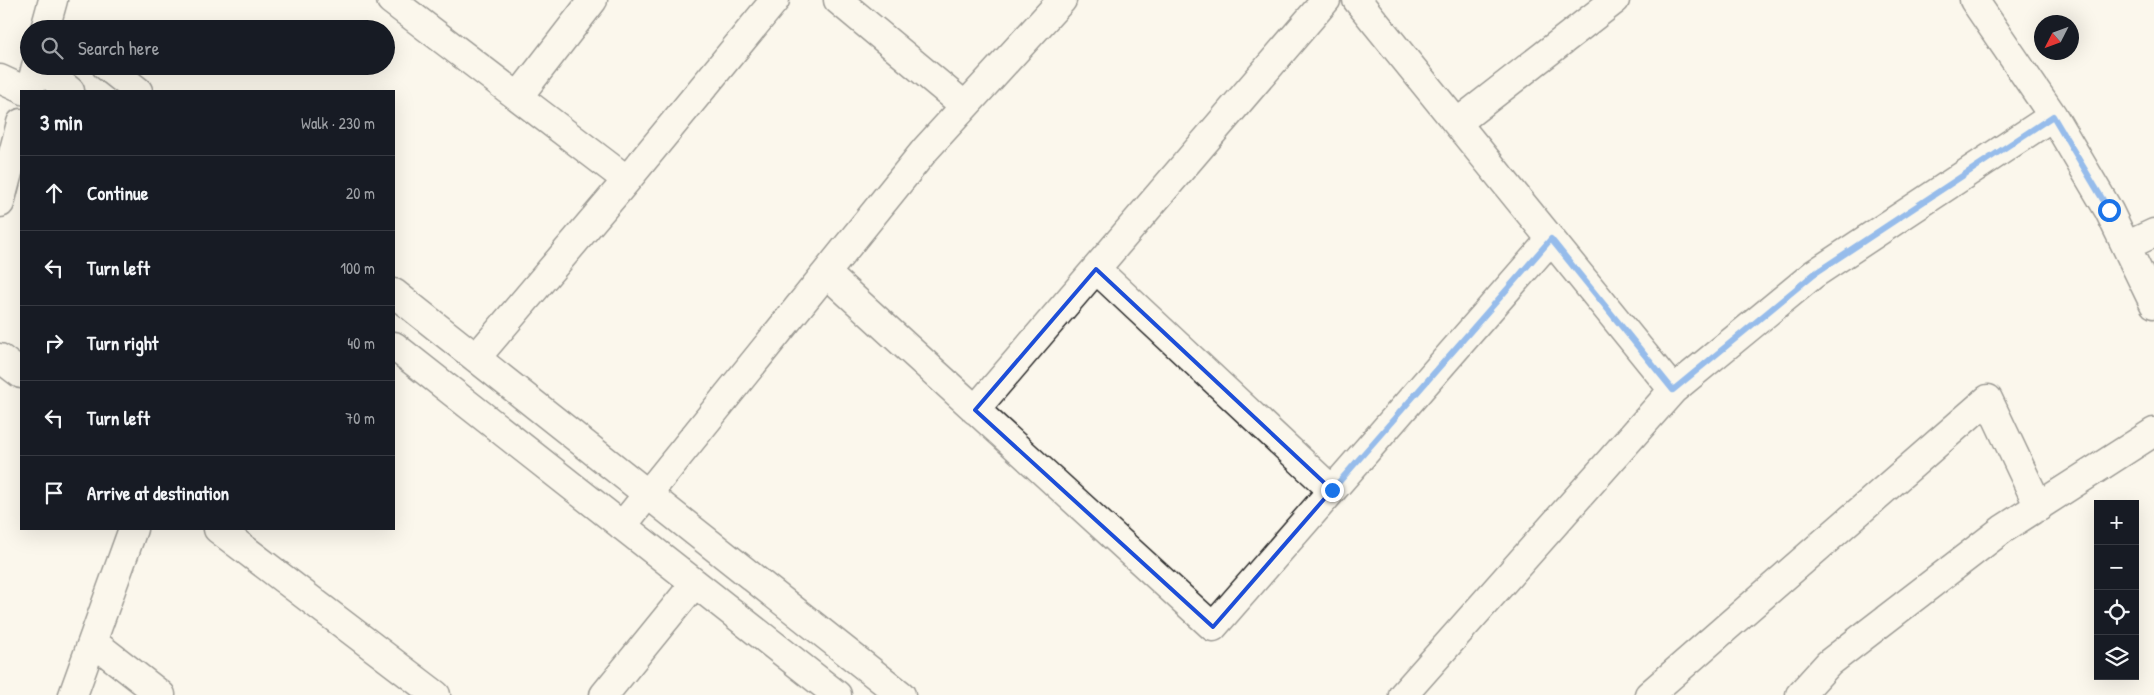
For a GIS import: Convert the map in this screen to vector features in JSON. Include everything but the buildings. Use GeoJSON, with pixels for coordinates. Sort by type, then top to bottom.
{"type":"FeatureCollection","features":[{"type":"Feature","properties":{"kind":"street"},"geometry":{"type":"LineString","coordinates":[[391,0],[628,180]]}},
{"type":"Feature","properties":{"kind":"street"},"geometry":{"type":"LineString","coordinates":[[518,97],[593,0]]}},
{"type":"Feature","properties":{"kind":"street"},"geometry":{"type":"LineString","coordinates":[[476,358],[628,180],[775,0]]}},
{"type":"Feature","properties":{"kind":"street"},"geometry":{"type":"LineString","coordinates":[[838,0],[965,106]]}},
{"type":"Feature","properties":{"kind":"street"},"geometry":{"type":"LineString","coordinates":[[622,526],[925,150],[1062,0]]}},
{"type":"Feature","properties":{"kind":"street"},"geometry":{"type":"LineString","coordinates":[[975,410],[1326,0]]}},
{"type":"Feature","properties":{"kind":"street"},"geometry":{"type":"LineString","coordinates":[[1358,0],[1673,390]]}},
{"type":"Feature","properties":{"kind":"street"},"geometry":{"type":"LineString","coordinates":[[1974,0],[2053,116],[2109,210],[2154,304]]}},
{"type":"Feature","properties":{"kind":"street"},"geometry":{"type":"LineString","coordinates":[[1457,122],[1598,5]]}},
{"type":"Feature","properties":{"kind":"street"},"geometry":{"type":"LineString","coordinates":[[28,90],[34,75]]}},
{"type":"Feature","properties":{"kind":"street"},"geometry":{"type":"LineString","coordinates":[[49,75],[69,90]]}},
{"type":"Feature","properties":{"kind":"street"},"geometry":{"type":"LineString","coordinates":[[118,75],[137,90]]}},
{"type":"Feature","properties":{"kind":"street"},"geometry":{"type":"LineString","coordinates":[[0,79],[26,90]]}},
{"type":"Feature","properties":{"kind":"street"},"geometry":{"type":"LineString","coordinates":[[1404,695],[1673,390],[1814,274],[2053,116]]}},
{"type":"Feature","properties":{"kind":"street"},"geometry":{"type":"LineString","coordinates":[[0,203],[20,127]]}},
{"type":"Feature","properties":{"kind":"street"},"geometry":{"type":"LineString","coordinates":[[2126,246],[2154,234]]}},
{"type":"Feature","properties":{"kind":"street"},"geometry":{"type":"LineString","coordinates":[[826,273],[1213,627],[1551,239]]}},
{"type":"Feature","properties":{"kind":"street"},"geometry":{"type":"LineString","coordinates":[[1096,269],[1332,490]]}},
{"type":"Feature","properties":{"kind":"street"},"geometry":{"type":"LineString","coordinates":[[395,294],[902,695]]}},
{"type":"Feature","properties":{"kind":"street"},"geometry":{"type":"LineString","coordinates":[[395,347],[836,695]]}},
{"type":"Feature","properties":{"kind":"street"},"geometry":{"type":"LineString","coordinates":[[0,358],[20,373]]}},
{"type":"Feature","properties":{"kind":"street"},"geometry":{"type":"LineString","coordinates":[[1649,695],[1988,400],[2039,507]]}},
{"type":"Feature","properties":{"kind":"street"},"geometry":{"type":"LineString","coordinates":[[1800,695],[1829,663],[2003,530],[2154,432]]}},
{"type":"Feature","properties":{"kind":"street"},"geometry":{"type":"LineString","coordinates":[[73,695],[132,530]]}},
{"type":"Feature","properties":{"kind":"street"},"geometry":{"type":"LineString","coordinates":[[219,530],[436,695]]}},
{"type":"Feature","properties":{"kind":"street"},"geometry":{"type":"LineString","coordinates":[[604,695],[695,583]]}},
{"type":"Feature","properties":{"kind":"street"},"geometry":{"type":"LineString","coordinates":[[93,642],[161,695]]}},
{"type":"Feature","properties":{"kind":"highlighted area"},"geometry":{"type":"Polygon","coordinates":[[[1096,269],[1332,490],[1213,627],[975,410],[1096,269]]]}},
{"type":"Feature","properties":{"kind":"route"},"geometry":{"type":"LineString","coordinates":[[1332,490],[1551,239],[1673,390],[1814,274],[2053,116],[2109,210]]}}]}
